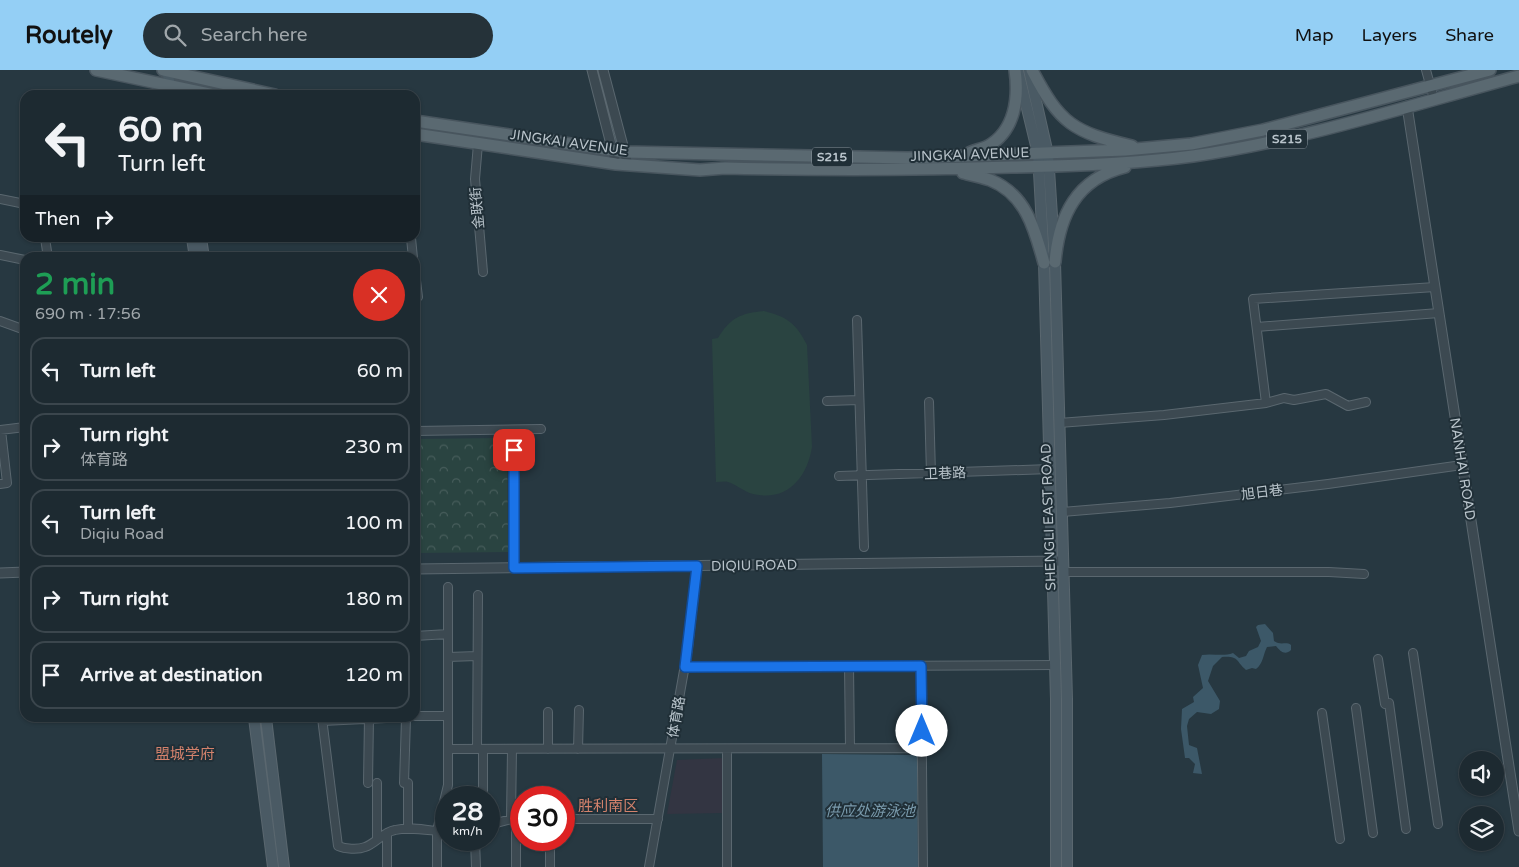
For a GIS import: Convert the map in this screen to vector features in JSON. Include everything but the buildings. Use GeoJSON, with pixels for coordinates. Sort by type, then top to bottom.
{"type":"FeatureCollection","features":[{"type":"Feature","properties":{"kind":"main road"},"geometry":{"type":"LineString","coordinates":[[96,70],[172,90]]}},
{"type":"Feature","properties":{"kind":"main road"},"geometry":{"type":"LineString","coordinates":[[1017,70],[1043,154]]}},
{"type":"Feature","properties":{"kind":"main road"},"geometry":{"type":"LineString","coordinates":[[961,156],[988,146],[1004,131],[1011,121],[1017,92],[1017,70]]}},
{"type":"Feature","properties":{"kind":"main road"},"geometry":{"type":"LineString","coordinates":[[1030,70],[1043,154]]}},
{"type":"Feature","properties":{"kind":"main road"},"geometry":{"type":"LineString","coordinates":[[1030,70],[1053,106],[1072,125],[1099,138],[1143,149]]}},
{"type":"Feature","properties":{"kind":"main road","name":"JINGKAI AVENUE"},"geometry":{"type":"LineString","coordinates":[[420,122],[619,151],[908,158],[1043,154],[1143,149],[1191,144],[1263,130],[1490,70]]}},
{"type":"Feature","properties":{"kind":"main road"},"geometry":{"type":"LineString","coordinates":[[176,90],[171,71],[253,90]]}},
{"type":"Feature","properties":{"kind":"main road","name":"JINGKAI AVENUE"},"geometry":{"type":"LineString","coordinates":[[420,135],[622,165],[700,170],[725,168],[842,171],[950,169],[1151,161],[1266,144],[1519,76]]}},
{"type":"Feature","properties":{"kind":"main road","name":"SHENGLI EAST ROAD"},"geometry":{"type":"LineString","coordinates":[[1043,154],[1059,422],[1062,512],[1056,665],[1056,867]]}},
{"type":"Feature","properties":{"kind":"main road"},"geometry":{"type":"LineString","coordinates":[[1050,262],[1064,217],[1079,193],[1102,175],[1113,170],[1151,161]]}},
{"type":"Feature","properties":{"kind":"main road"},"geometry":{"type":"LineString","coordinates":[[950,169],[991,181],[1003,187],[1014,196],[1024,207],[1050,262]]}},
{"type":"Feature","properties":{"kind":"main road","name":"SHENGLI EAST ROAD"},"geometry":{"type":"LineString","coordinates":[[1050,262],[1050,469],[1060,565],[1067,699],[1067,867]]}},
{"type":"Feature","properties":{"kind":"main road"},"geometry":{"type":"LineString","coordinates":[[255,722],[273,867]]}},
{"type":"Feature","properties":{"kind":"main road"},"geometry":{"type":"LineString","coordinates":[[266,722],[284,867]]}},
{"type":"Feature","properties":{"kind":"street"},"geometry":{"type":"LineString","coordinates":[[592,70],[619,151]]}},
{"type":"Feature","properties":{"kind":"street"},"geometry":{"type":"LineString","coordinates":[[603,70],[622,165]]}},
{"type":"Feature","properties":{"kind":"street"},"geometry":{"type":"LineString","coordinates":[[1426,70],[1434,99]]}},
{"type":"Feature","properties":{"kind":"street","name":"NANHAI ROAD"},"geometry":{"type":"LineString","coordinates":[[1407,106],[1519,831]]}},
{"type":"Feature","properties":{"kind":"street","name":"金联街"},"geometry":{"type":"LineString","coordinates":[[478,144],[475,179],[483,272]]}},
{"type":"Feature","properties":{"kind":"street"},"geometry":{"type":"LineString","coordinates":[[0,199],[20,203]]}},
{"type":"Feature","properties":{"kind":"street"},"geometry":{"type":"LineString","coordinates":[[0,255],[20,259]]}},
{"type":"Feature","properties":{"kind":"street"},"geometry":{"type":"LineString","coordinates":[[1266,403],[1253,299],[1435,287]]}},
{"type":"Feature","properties":{"kind":"street"},"geometry":{"type":"LineString","coordinates":[[1257,326],[1439,313]]}},
{"type":"Feature","properties":{"kind":"street"},"geometry":{"type":"LineString","coordinates":[[856,320],[864,548]]}},
{"type":"Feature","properties":{"kind":"street"},"geometry":{"type":"LineString","coordinates":[[0,321],[20,328]]}},
{"type":"Feature","properties":{"kind":"street"},"geometry":{"type":"LineString","coordinates":[[1059,422],[1164,415],[1266,403],[1284,398],[1294,400],[1326,394],[1348,406],[1366,402]]}},
{"type":"Feature","properties":{"kind":"street"},"geometry":{"type":"LineString","coordinates":[[827,401],[858,400]]}},
{"type":"Feature","properties":{"kind":"street"},"geometry":{"type":"LineString","coordinates":[[929,402],[931,474]]}},
{"type":"Feature","properties":{"kind":"street"},"geometry":{"type":"LineString","coordinates":[[0,484],[7,483],[1,430],[20,428]]}},
{"type":"Feature","properties":{"kind":"street"},"geometry":{"type":"LineString","coordinates":[[420,431],[542,429]]}},
{"type":"Feature","properties":{"kind":"street"},"geometry":{"type":"LineString","coordinates":[[514,568],[515,430]]}},
{"type":"Feature","properties":{"kind":"street","name":"旭日巷"},"geometry":{"type":"LineString","coordinates":[[1062,512],[1180,502],[1462,465]]}},
{"type":"Feature","properties":{"kind":"street","name":"卫巷路"},"geometry":{"type":"LineString","coordinates":[[839,476],[1050,469]]}},
{"type":"Feature","properties":{"kind":"street"},"geometry":{"type":"LineString","coordinates":[[1060,565],[1364,574]]}},
{"type":"Feature","properties":{"kind":"street","name":"DIQIU ROAD"},"geometry":{"type":"LineString","coordinates":[[420,569],[1060,565]]}},
{"type":"Feature","properties":{"kind":"street","name":"体育路"},"geometry":{"type":"LineString","coordinates":[[649,867],[685,667],[697,566]]}},
{"type":"Feature","properties":{"kind":"street"},"geometry":{"type":"LineString","coordinates":[[0,572],[20,572]]}},
{"type":"Feature","properties":{"kind":"street"},"geometry":{"type":"LineString","coordinates":[[448,587],[448,786]]}},
{"type":"Feature","properties":{"kind":"street"},"geometry":{"type":"LineString","coordinates":[[478,595],[482,786]]}},
{"type":"Feature","properties":{"kind":"street"},"geometry":{"type":"LineString","coordinates":[[420,636],[448,634]]}},
{"type":"Feature","properties":{"kind":"street"},"geometry":{"type":"LineString","coordinates":[[1413,653],[1438,824]]}},
{"type":"Feature","properties":{"kind":"street"},"geometry":{"type":"LineString","coordinates":[[448,657],[478,656]]}},
{"type":"Feature","properties":{"kind":"street"},"geometry":{"type":"LineString","coordinates":[[1378,659],[1387,704],[1406,829]]}},
{"type":"Feature","properties":{"kind":"street"},"geometry":{"type":"LineString","coordinates":[[685,667],[1056,665]]}},
{"type":"Feature","properties":{"kind":"street"},"geometry":{"type":"LineString","coordinates":[[849,666],[850,748]]}},
{"type":"Feature","properties":{"kind":"street"},"geometry":{"type":"LineString","coordinates":[[921,666],[922,867]]}},
{"type":"Feature","properties":{"kind":"street"},"geometry":{"type":"LineString","coordinates":[[1356,708],[1373,833]]}},
{"type":"Feature","properties":{"kind":"street"},"geometry":{"type":"LineString","coordinates":[[578,749],[579,710]]}},
{"type":"Feature","properties":{"kind":"street"},"geometry":{"type":"LineString","coordinates":[[548,712],[548,749]]}},
{"type":"Feature","properties":{"kind":"street"},"geometry":{"type":"LineString","coordinates":[[1322,713],[1340,838]]}},
{"type":"Feature","properties":{"kind":"street"},"geometry":{"type":"LineString","coordinates":[[420,716],[448,716]]}},
{"type":"Feature","properties":{"kind":"street"},"geometry":{"type":"LineString","coordinates":[[322,722],[338,846],[345,848],[366,847],[395,830],[435,831]]}},
{"type":"Feature","properties":{"kind":"street"},"geometry":{"type":"LineString","coordinates":[[368,722],[368,783]]}},
{"type":"Feature","properties":{"kind":"street"},"geometry":{"type":"LineString","coordinates":[[406,722],[408,829]]}},
{"type":"Feature","properties":{"kind":"street"},"geometry":{"type":"LineString","coordinates":[[448,749],[922,748]]}},
{"type":"Feature","properties":{"kind":"street"},"geometry":{"type":"LineString","coordinates":[[512,749],[514,786]]}},
{"type":"Feature","properties":{"kind":"street"},"geometry":{"type":"LineString","coordinates":[[727,749],[727,867]]}},
{"type":"Feature","properties":{"kind":"street"},"geometry":{"type":"LineString","coordinates":[[377,783],[377,839]]}},
{"type":"Feature","properties":{"kind":"street"},"geometry":{"type":"LineString","coordinates":[[575,819],[658,819]]}},
{"type":"Feature","properties":{"kind":"street"},"geometry":{"type":"LineString","coordinates":[[387,833],[387,867]]}},
{"type":"Feature","properties":{"kind":"street"},"geometry":{"type":"LineString","coordinates":[[437,851],[437,867]]}},
{"type":"Feature","properties":{"kind":"street"},"geometry":{"type":"LineString","coordinates":[[476,851],[476,867]]}},
{"type":"Feature","properties":{"kind":"street"},"geometry":{"type":"LineString","coordinates":[[516,851],[516,867]]}},
{"type":"Feature","properties":{"kind":"street"},"geometry":{"type":"LineString","coordinates":[[550,851],[550,867]]}},
{"type":"Feature","properties":{"kind":"shaded area"},"geometry":{"type":"Polygon","coordinates":[[[724,758],[724,813],[667,814],[677,760],[724,758]]]}},
{"type":"Feature","properties":{"kind":"green space"},"geometry":{"type":"Polygon","coordinates":[[[764,311],[790,322],[799,331],[807,345],[812,447],[800,478],[785,491],[765,496],[750,493],[728,482],[716,482],[712,339],[718,338],[722,331],[737,318],[749,313],[764,311]]]}},
{"type":"Feature","properties":{"kind":"green space"},"geometry":{"type":"Polygon","coordinates":[[[507,438],[508,552],[420,553],[420,439],[507,438]]]}},
{"type":"Feature","properties":{"kind":"water"},"geometry":{"type":"Polygon","coordinates":[[[1265,624],[1273,633],[1274,641],[1291,645],[1291,650],[1285,653],[1276,646],[1267,647],[1262,662],[1256,669],[1246,670],[1232,657],[1222,657],[1213,666],[1208,681],[1220,701],[1219,709],[1211,714],[1197,712],[1189,719],[1187,726],[1189,745],[1197,748],[1202,774],[1193,773],[1195,764],[1189,758],[1185,758],[1181,729],[1182,709],[1194,702],[1193,697],[1203,688],[1198,665],[1202,655],[1233,653],[1239,658],[1246,656],[1249,651],[1258,647],[1261,641],[1256,627],[1265,624]]]}},
{"type":"Feature","properties":{"kind":"water","name":"供应处游泳池"},"geometry":{"type":"Polygon","coordinates":[[[822,754],[917,755],[918,867],[823,867],[822,754]]]}},
{"type":"Feature","properties":{"kind":"district","name":"盟城学府"},"geometry":{"type":"Point","coordinates":[185,754]}},
{"type":"Feature","properties":{"kind":"district","name":"胜利南区"},"geometry":{"type":"Point","coordinates":[608,806]}},
{"type":"Feature","properties":{"kind":"route"},"geometry":{"type":"LineString","coordinates":[[514,450],[514,568],[697,566],[685,667],[921,666],[922,731]]}}]}
